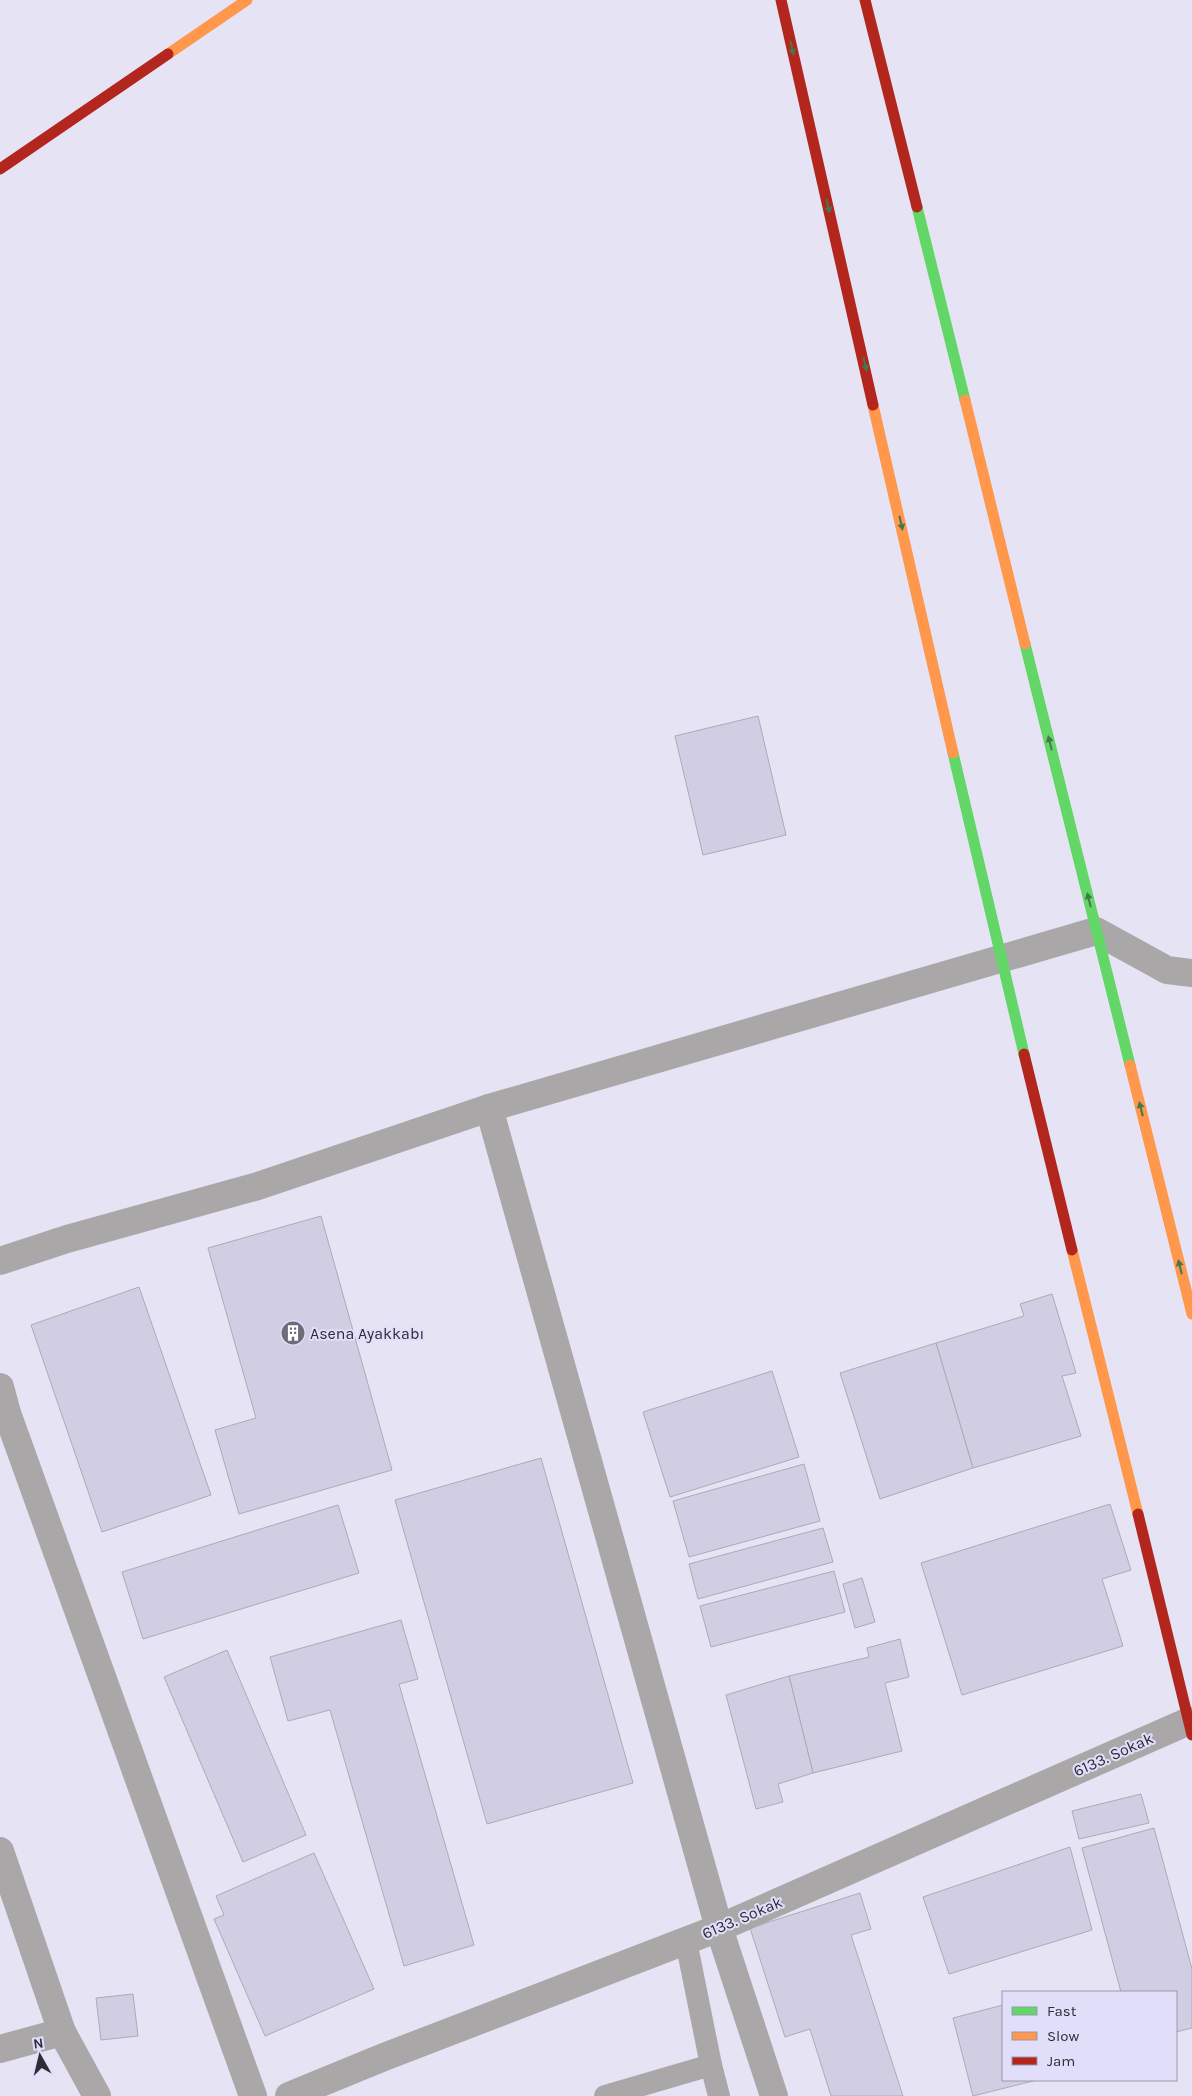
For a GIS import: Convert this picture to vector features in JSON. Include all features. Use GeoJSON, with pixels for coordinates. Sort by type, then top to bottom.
{"type":"FeatureCollection","features":[{"type":"Feature","properties":{"kind":"street"},"geometry":{"type":"LineString","coordinates":[[0,169],[247,0]]}},
{"type":"Feature","properties":{"kind":"street"},"geometry":{"type":"LineString","coordinates":[[781,0],[1000,958],[1190,1728]]}},
{"type":"Feature","properties":{"kind":"street"},"geometry":{"type":"LineString","coordinates":[[865,0],[1192,1314]]}},
{"type":"Feature","properties":{"kind":"street"},"geometry":{"type":"LineString","coordinates":[[0,1261],[66,1239],[258,1186],[489,1108],[1096,931],[1166,970],[1192,973]]}},
{"type":"Feature","properties":{"kind":"street"},"geometry":{"type":"LineString","coordinates":[[489,1108],[720,1928],[774,2096]]}},
{"type":"Feature","properties":{"kind":"street"},"geometry":{"type":"LineString","coordinates":[[0,1387],[7,1413],[253,2096]]}},
{"type":"Feature","properties":{"kind":"street","name":"6133. Sokak"},"geometry":{"type":"LineString","coordinates":[[289,2096],[384,2057],[720,1928],[1190,1728]]}},
{"type":"Feature","properties":{"kind":"street"},"geometry":{"type":"LineString","coordinates":[[0,1851],[62,2032],[97,2096]]}},
{"type":"Feature","properties":{"kind":"street"},"geometry":{"type":"LineString","coordinates":[[0,2049],[62,2032]]}},
{"type":"Feature","properties":{"kind":"lane"},"geometry":{"type":"LineString","coordinates":[[686,1941],[710,2065],[719,2096]]}},
{"type":"Feature","properties":{"kind":"lane"},"geometry":{"type":"LineString","coordinates":[[605,2096],[710,2065]]}},
{"type":"Feature","properties":{"kind":"building"},"geometry":{"type":"Polygon","coordinates":[[[758,716],[786,835],[703,855],[675,736],[758,716]]]}},
{"type":"Feature","properties":{"kind":"building","name":"Asena Ayakkabı"},"geometry":{"type":"Polygon","coordinates":[[[321,1216],[392,1470],[239,1514],[215,1430],[256,1418],[208,1248],[321,1216]]]}},
{"type":"Feature","properties":{"kind":"building"},"geometry":{"type":"Polygon","coordinates":[[[139,1287],[211,1495],[102,1532],[31,1325],[139,1287]]]}},
{"type":"Feature","properties":{"kind":"building"},"geometry":{"type":"Polygon","coordinates":[[[1052,1294],[1076,1373],[1062,1376],[1081,1436],[973,1468],[936,1343],[1024,1316],[1020,1304],[1052,1294]]]}},
{"type":"Feature","properties":{"kind":"building"},"geometry":{"type":"Polygon","coordinates":[[[936,1343],[973,1468],[880,1499],[840,1373],[936,1343]]]}},
{"type":"Feature","properties":{"kind":"building"},"geometry":{"type":"Polygon","coordinates":[[[772,1371],[799,1457],[670,1497],[643,1412],[772,1371]]]}},
{"type":"Feature","properties":{"kind":"building"},"geometry":{"type":"Polygon","coordinates":[[[541,1458],[633,1783],[487,1824],[395,1500],[541,1458]]]}},
{"type":"Feature","properties":{"kind":"building"},"geometry":{"type":"Polygon","coordinates":[[[804,1464],[820,1521],[689,1557],[673,1501],[804,1464]]]}},
{"type":"Feature","properties":{"kind":"building"},"geometry":{"type":"Polygon","coordinates":[[[1110,1504],[1131,1570],[1102,1579],[1123,1646],[962,1695],[921,1563],[1110,1504]]]}},
{"type":"Feature","properties":{"kind":"building"},"geometry":{"type":"Polygon","coordinates":[[[338,1505],[359,1573],[143,1639],[122,1572],[338,1505]]]}},
{"type":"Feature","properties":{"kind":"building"},"geometry":{"type":"Polygon","coordinates":[[[823,1528],[833,1562],[698,1599],[689,1564],[823,1528]]]}},
{"type":"Feature","properties":{"kind":"building"},"geometry":{"type":"Polygon","coordinates":[[[834,1571],[845,1612],[711,1647],[700,1606],[834,1571]]]}},
{"type":"Feature","properties":{"kind":"building"},"geometry":{"type":"Polygon","coordinates":[[[862,1578],[875,1622],[855,1628],[843,1584],[862,1578]]]}},
{"type":"Feature","properties":{"kind":"building"},"geometry":{"type":"Polygon","coordinates":[[[401,1620],[418,1679],[399,1684],[474,1945],[404,1966],[330,1710],[288,1721],[270,1657],[401,1620]]]}},
{"type":"Feature","properties":{"kind":"building"},"geometry":{"type":"Polygon","coordinates":[[[900,1639],[909,1677],[885,1683],[902,1751],[813,1773],[789,1676],[869,1657],[867,1648],[900,1639]]]}},
{"type":"Feature","properties":{"kind":"building"},"geometry":{"type":"Polygon","coordinates":[[[227,1650],[306,1835],[243,1862],[164,1677],[227,1650]]]}},
{"type":"Feature","properties":{"kind":"building"},"geometry":{"type":"Polygon","coordinates":[[[789,1676],[813,1773],[778,1784],[783,1802],[756,1809],[726,1695],[789,1676]]]}},
{"type":"Feature","properties":{"kind":"building"},"geometry":{"type":"Polygon","coordinates":[[[1141,1794],[1149,1823],[1079,1839],[1072,1811],[1141,1794]]]}},
{"type":"Feature","properties":{"kind":"building"},"geometry":{"type":"Polygon","coordinates":[[[1154,1828],[1192,1969],[1192,2028],[1177,2032],[1177,1991],[1121,1991],[1082,1848],[1154,1828]]]}},
{"type":"Feature","properties":{"kind":"building"},"geometry":{"type":"Polygon","coordinates":[[[1070,1847],[1092,1930],[949,1974],[923,1897],[1070,1847]]]}},
{"type":"Feature","properties":{"kind":"building"},"geometry":{"type":"Polygon","coordinates":[[[314,1853],[374,1989],[265,2036],[214,1919],[224,1915],[216,1896],[314,1853]]]}},
{"type":"Feature","properties":{"kind":"building"},"geometry":{"type":"Polygon","coordinates":[[[860,1893],[871,1929],[851,1935],[903,2096],[831,2096],[810,2029],[785,2037],[750,1928],[860,1893]]]}},
{"type":"Feature","properties":{"kind":"building"},"geometry":{"type":"Polygon","coordinates":[[[133,1994],[138,2036],[101,2040],[96,1998],[133,1994]]]}},
{"type":"Feature","properties":{"kind":"building"},"geometry":{"type":"Polygon","coordinates":[[[1002,2005],[1002,2081],[1033,2081],[973,2096],[953,2018],[1002,2005]]]}},
{"type":"Feature","properties":{"kind":"traffic: fast"},"geometry":{"type":"LineString","coordinates":[[917,207],[965,400]]}},
{"type":"Feature","properties":{"kind":"traffic: fast"},"geometry":{"type":"LineString","coordinates":[[1025,644],[1130,1065]]}},
{"type":"Feature","properties":{"kind":"traffic: fast"},"geometry":{"type":"LineString","coordinates":[[953,753],[1024,1054]]}},
{"type":"Feature","properties":{"kind":"traffic: slow"},"geometry":{"type":"LineString","coordinates":[[168,54],[247,0]]}},
{"type":"Feature","properties":{"kind":"traffic: slow"},"geometry":{"type":"LineString","coordinates":[[965,400],[1025,644]]}},
{"type":"Feature","properties":{"kind":"traffic: slow"},"geometry":{"type":"LineString","coordinates":[[873,405],[953,753]]}},
{"type":"Feature","properties":{"kind":"traffic: slow"},"geometry":{"type":"LineString","coordinates":[[1130,1065],[1192,1314]]}},
{"type":"Feature","properties":{"kind":"traffic: slow"},"geometry":{"type":"LineString","coordinates":[[1072,1250],[1138,1514]]}},
{"type":"Feature","properties":{"kind":"traffic: jam"},"geometry":{"type":"LineString","coordinates":[[781,0],[873,405]]}},
{"type":"Feature","properties":{"kind":"traffic: jam"},"geometry":{"type":"LineString","coordinates":[[865,0],[917,207]]}},
{"type":"Feature","properties":{"kind":"traffic: jam"},"geometry":{"type":"LineString","coordinates":[[0,169],[168,54]]}},
{"type":"Feature","properties":{"kind":"traffic: jam"},"geometry":{"type":"LineString","coordinates":[[1024,1054],[1072,1250]]}},
{"type":"Feature","properties":{"kind":"traffic: jam"},"geometry":{"type":"LineString","coordinates":[[1138,1514],[1192,1735]]}},
{"type":"Feature","properties":{"kind":"place","name":"Asena Ayakkabı"},"geometry":{"type":"Point","coordinates":[293,1333]}}]}
